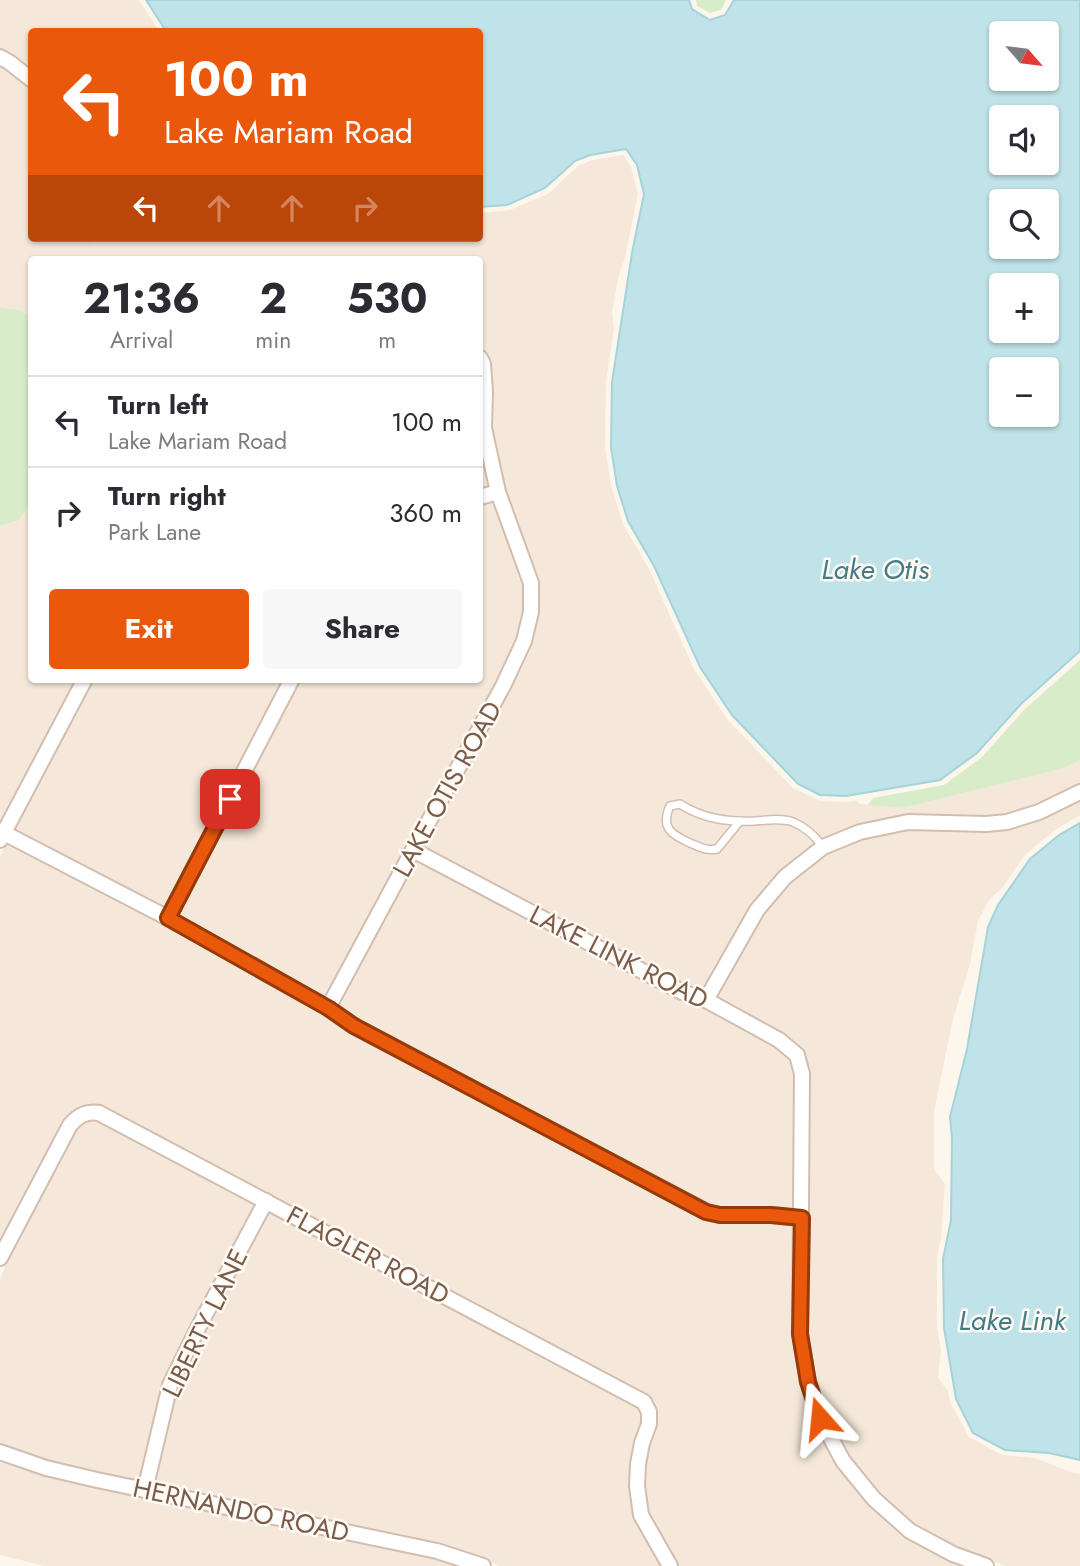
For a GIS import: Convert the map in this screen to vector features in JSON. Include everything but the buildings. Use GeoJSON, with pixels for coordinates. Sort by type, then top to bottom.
{"type":"FeatureCollection","features":[{"type":"Feature","properties":{"kind":"street"},"geometry":{"type":"LineString","coordinates":[[0,57],[28,77]]}},
{"type":"Feature","properties":{"kind":"street","name":"LAKE OTIS ROAD"},"geometry":{"type":"LineString","coordinates":[[328,1008],[503,686],[524,641],[531,612],[531,583],[498,492],[484,428],[483,364]]}},
{"type":"Feature","properties":{"kind":"street"},"geometry":{"type":"LineString","coordinates":[[483,496],[498,492]]}},
{"type":"Feature","properties":{"kind":"street"},"geometry":{"type":"LineString","coordinates":[[83,683],[2,837],[168,918],[328,1008],[354,1026],[706,1212],[720,1215],[802,1218],[800,1334],[808,1382],[820,1418],[843,1461],[874,1499],[910,1531],[953,1554],[986,1566]]}},
{"type":"Feature","properties":{"kind":"street"},"geometry":{"type":"LineString","coordinates":[[168,918],[290,683]]}},
{"type":"Feature","properties":{"kind":"street"},"geometry":{"type":"LineString","coordinates":[[706,1000],[757,910],[785,877],[823,847],[860,832],[908,822],[1007,822],[1039,812],[1080,792]]}},
{"type":"Feature","properties":{"kind":"street","name":"LAKE LINK ROAD"},"geometry":{"type":"LineString","coordinates":[[413,850],[682,992],[706,1000],[779,1040],[797,1055],[803,1083],[802,1218]]}},
{"type":"Feature","properties":{"kind":"street","name":"FLAGLER ROAD"},"geometry":{"type":"LineString","coordinates":[[0,1258],[70,1125],[76,1118],[90,1112],[99,1113],[644,1402],[649,1412],[649,1424],[638,1464],[638,1497],[641,1515],[670,1566]]}},
{"type":"Feature","properties":{"kind":"street","name":"LIBERTY LANE"},"geometry":{"type":"LineString","coordinates":[[145,1490],[170,1385],[266,1201]]}},
{"type":"Feature","properties":{"kind":"street","name":"HERNANDO ROAD"},"geometry":{"type":"LineString","coordinates":[[0,1452],[46,1468],[437,1551],[483,1566]]}},
{"type":"Feature","properties":{"kind":"lane"},"geometry":{"type":"LineString","coordinates":[[740,821],[717,849],[707,850],[673,836],[668,828],[666,814],[670,806],[680,804],[692,812],[710,818],[793,822],[815,836],[823,847]]}},
{"type":"Feature","properties":{"kind":"shaded area"},"geometry":{"type":"Polygon","coordinates":[[[0,0],[139,0],[157,28],[28,28],[28,69],[0,49],[0,0]]]}},
{"type":"Feature","properties":{"kind":"shaded area"},"geometry":{"type":"Polygon","coordinates":[[[0,65],[28,88],[28,242],[483,242],[483,213],[510,210],[548,194],[578,166],[592,160],[623,155],[631,167],[638,194],[612,311],[614,328],[606,381],[605,447],[611,486],[623,524],[649,569],[694,669],[727,719],[793,788],[820,801],[857,801],[860,804],[903,808],[1064,768],[1080,760],[1080,784],[1005,816],[905,815],[858,826],[820,840],[780,872],[751,906],[702,992],[684,986],[423,847],[510,689],[531,644],[538,614],[538,582],[506,490],[491,429],[490,364],[483,349],[483,256],[28,256],[28,317],[20,310],[0,307],[0,65]]]}},
{"type":"Feature","properties":{"kind":"shaded area"},"geometry":{"type":"Polygon","coordinates":[[[483,456],[490,487],[483,489],[483,456]]]}},
{"type":"Feature","properties":{"kind":"shaded area"},"geometry":{"type":"Polygon","coordinates":[[[494,500],[524,584],[524,611],[517,638],[497,682],[324,998],[178,916],[298,683],[483,683],[483,503],[494,500]]]}},
{"type":"Feature","properties":{"kind":"shaded area"},"geometry":{"type":"Polygon","coordinates":[[[28,508],[28,683],[74,683],[0,824],[0,526],[19,520],[28,508]]]}},
{"type":"Feature","properties":{"kind":"shaded area"},"geometry":{"type":"Polygon","coordinates":[[[91,683],[281,683],[164,909],[13,831],[91,683]]]}},
{"type":"Feature","properties":{"kind":"shaded area"},"geometry":{"type":"Polygon","coordinates":[[[1080,800],[1080,815],[1055,830],[1025,855],[1002,888],[989,900],[978,921],[970,964],[953,1019],[934,1111],[934,1169],[945,1184],[937,1257],[937,1328],[941,1350],[938,1378],[948,1391],[950,1402],[969,1437],[1002,1455],[1035,1458],[1080,1474],[1080,1566],[1006,1566],[956,1548],[914,1525],[879,1495],[849,1458],[827,1416],[815,1381],[807,1334],[809,1073],[804,1054],[716,998],[763,915],[791,883],[828,853],[863,839],[909,829],[1010,829],[1043,818],[1080,800]]]}},
{"type":"Feature","properties":{"kind":"shaded area"},"geometry":{"type":"Polygon","coordinates":[[[7,843],[165,924],[351,1032],[703,1218],[721,1222],[794,1224],[792,1333],[801,1384],[813,1420],[837,1464],[869,1504],[907,1537],[966,1566],[678,1566],[648,1513],[645,1497],[645,1465],[656,1427],[657,1413],[647,1396],[103,1107],[86,1105],[73,1111],[64,1121],[0,1241],[0,856],[7,843]]]}},
{"type":"Feature","properties":{"kind":"shaded area"},"geometry":{"type":"Polygon","coordinates":[[[416,859],[678,998],[703,1007],[775,1045],[790,1059],[795,1074],[794,1210],[721,1209],[709,1206],[357,1021],[337,1007],[416,859]]]}},
{"type":"Feature","properties":{"kind":"shaded area"},"geometry":{"type":"Polygon","coordinates":[[[92,1119],[256,1204],[190,1326],[163,1383],[139,1481],[47,1461],[0,1444],[0,1280],[10,1253],[77,1129],[82,1123],[92,1119]]]}},
{"type":"Feature","properties":{"kind":"shaded area"},"geometry":{"type":"Polygon","coordinates":[[[269,1211],[638,1406],[642,1413],[642,1422],[634,1441],[630,1463],[631,1498],[635,1518],[662,1566],[500,1566],[438,1544],[154,1484],[177,1388],[269,1211]]]}},
{"type":"Feature","properties":{"kind":"shaded area"},"geometry":{"type":"Polygon","coordinates":[[[0,1459],[44,1475],[465,1566],[45,1566],[0,1555],[0,1459]]]}},
{"type":"Feature","properties":{"kind":"green space"},"geometry":{"type":"Polygon","coordinates":[[[696,0],[726,0],[721,10],[710,13],[697,6],[696,0]]]}},
{"type":"Feature","properties":{"kind":"green space"},"geometry":{"type":"Polygon","coordinates":[[[0,307],[20,310],[28,316],[28,508],[19,520],[0,526],[0,307]]]}},
{"type":"Feature","properties":{"kind":"green space"},"geometry":{"type":"Polygon","coordinates":[[[1080,660],[1080,760],[1064,768],[903,808],[868,805],[873,798],[944,785],[982,757],[1025,709],[1080,660]]]}},
{"type":"Feature","properties":{"kind":"water","name":"Lake Otis"},"geometry":{"type":"Polygon","coordinates":[[[146,0],[689,0],[692,9],[710,20],[725,15],[734,0],[1080,0],[1080,651],[1021,704],[977,753],[940,780],[846,796],[820,795],[798,784],[732,715],[700,667],[654,566],[628,521],[617,486],[611,447],[612,382],[644,194],[637,165],[626,149],[590,155],[575,161],[545,188],[507,205],[483,207],[483,28],[164,28],[146,0]]]}},
{"type":"Feature","properties":{"kind":"water","name":"Lake Link"},"geometry":{"type":"Polygon","coordinates":[[[1080,823],[1080,1460],[1049,1453],[1005,1450],[973,1433],[956,1399],[944,1328],[943,1259],[951,1220],[950,1117],[967,1049],[988,927],[998,905],[1030,859],[1059,835],[1080,823]]]}},
{"type":"Feature","properties":{"kind":"route"},"geometry":{"type":"LineString","coordinates":[[230,799],[168,918],[328,1008],[354,1026],[706,1212],[720,1215],[802,1218],[800,1334],[808,1382],[820,1418]]}}]}
